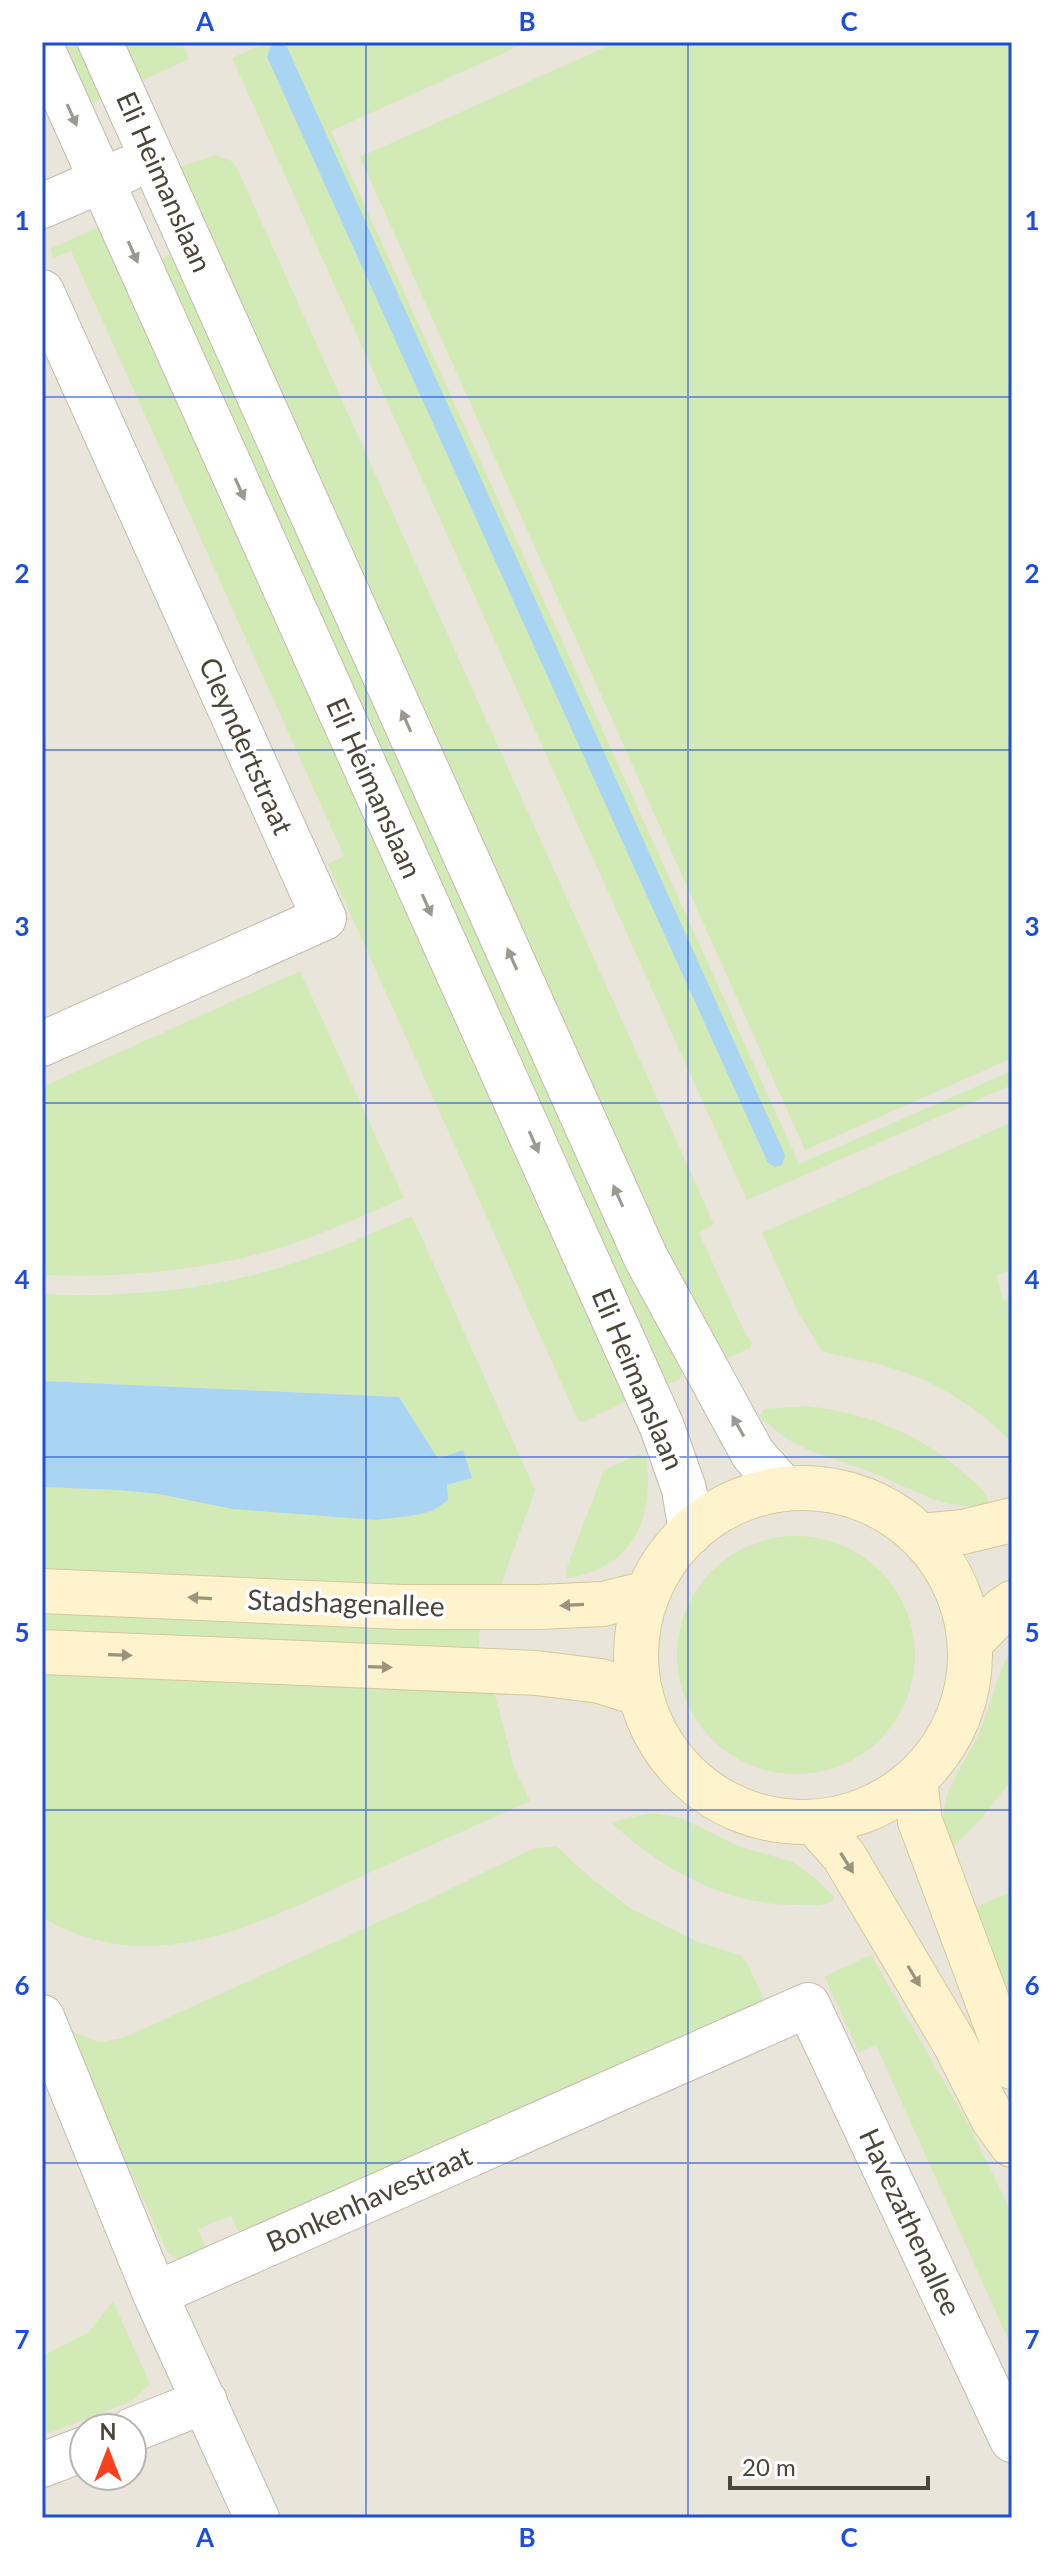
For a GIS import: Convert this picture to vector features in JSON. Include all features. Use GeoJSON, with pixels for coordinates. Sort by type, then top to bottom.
{"type":"FeatureCollection","features":[{"type":"Feature","properties":{"kind":"main road"},"geometry":{"type":"LineString","coordinates":[[809,1488],[858,1497],[902,1520],[940,1558],[965,1612],[971,1642],[967,1694],[959,1718],[932,1762],[915,1780],[868,1810],[814,1822],[785,1822],[756,1815],[729,1805],[704,1790],[682,1771],[664,1748],[650,1723],[636,1669],[640,1617],[660,1569],[691,1532],[711,1515],[734,1503],[784,1489],[809,1488]]}},
{"type":"Feature","properties":{"kind":"main road"},"geometry":{"type":"LineString","coordinates":[[921,1536],[963,1532],[1012,1520]]}},
{"type":"Feature","properties":{"kind":"main road","name":"Stadshagenallee"},"geometry":{"type":"LineString","coordinates":[[42,1591],[402,1607],[603,1604],[648,1593]]}},
{"type":"Feature","properties":{"kind":"main road"},"geometry":{"type":"LineString","coordinates":[[971,1642],[1012,1603]]}},
{"type":"Feature","properties":{"kind":"main road"},"geometry":{"type":"LineString","coordinates":[[42,1652],[537,1673],[600,1681],[641,1694]]}},
{"type":"Feature","properties":{"kind":"main road"},"geometry":{"type":"LineString","coordinates":[[915,1780],[920,1821],[1012,2067]]}},
{"type":"Feature","properties":{"kind":"main road"},"geometry":{"type":"LineString","coordinates":[[814,1822],[844,1856],[955,2044],[993,2119],[1012,2145]]}},
{"type":"Feature","properties":{"kind":"street","name":"Eli Heimanslaan"},"geometry":{"type":"LineString","coordinates":[[100,42],[646,1258],[753,1454],[784,1489]]}},
{"type":"Feature","properties":{"kind":"street","name":"Eli Heimanslaan"},"geometry":{"type":"LineString","coordinates":[[42,48],[662,1427],[684,1489],[691,1532]]}},
{"type":"Feature","properties":{"kind":"street"},"geometry":{"type":"LineString","coordinates":[[42,206],[153,158]]}},
{"type":"Feature","properties":{"kind":"street","name":"Cleyndertstraat"},"geometry":{"type":"LineString","coordinates":[[42,292],[324,918],[42,1044]]}},
{"type":"Feature","properties":{"kind":"street","name":"Bonkenhavestraat"},"geometry":{"type":"LineString","coordinates":[[155,2294],[808,2005]]}},
{"type":"Feature","properties":{"kind":"street","name":"Havezathenallee"},"geometry":{"type":"LineString","coordinates":[[808,2005],[1012,2440]]}},
{"type":"Feature","properties":{"kind":"street"},"geometry":{"type":"LineString","coordinates":[[42,2017],[155,2294],[257,2518]]}},
{"type":"Feature","properties":{"kind":"street"},"geometry":{"type":"LineString","coordinates":[[148,2424],[205,2401]]}},
{"type":"Feature","properties":{"kind":"street"},"geometry":{"type":"LineString","coordinates":[[42,2465],[68,2455]]}},
{"type":"Feature","properties":{"kind":"shaded area"},"geometry":{"type":"Polygon","coordinates":[[[42,42],[1012,42],[1012,2518],[42,2518],[42,42]]]}},
{"type":"Feature","properties":{"kind":"green space"},"geometry":{"type":"Polygon","coordinates":[[[56,42],[82,42],[107,96],[85,106],[56,42]]]}},
{"type":"Feature","properties":{"kind":"green space"},"geometry":{"type":"Polygon","coordinates":[[[117,42],[181,42],[189,59],[136,83],[117,42]]]}},
{"type":"Feature","properties":{"kind":"green space"},"geometry":{"type":"Polygon","coordinates":[[[268,42],[278,42],[528,42],[331,131],[799,1164],[1012,1071],[1012,1085],[747,1200],[232,58],[268,42]],[[278,42],[270,48],[267,57],[770,1165],[285,44],[278,42]]]}},
{"type":"Feature","properties":{"kind":"green space"},"geometry":{"type":"Polygon","coordinates":[[[617,42],[1012,42],[1012,1058],[805,1150],[360,157],[617,42]]]}},
{"type":"Feature","properties":{"kind":"green space"},"geometry":{"type":"Polygon","coordinates":[[[214,155],[230,160],[237,168],[714,1224],[699,1233],[752,1342],[750,1348],[725,1359],[684,1296],[175,169],[214,155]]]}},
{"type":"Feature","properties":{"kind":"green space"},"geometry":{"type":"Polygon","coordinates":[[[104,225],[627,1401],[583,1422],[578,1420],[328,864],[344,856],[71,251],[54,258],[50,249],[104,225]]]}},
{"type":"Feature","properties":{"kind":"green space"},"geometry":{"type":"Polygon","coordinates":[[[177,252],[682,1372],[680,1379],[666,1385],[155,262],[177,252]]]}},
{"type":"Feature","properties":{"kind":"green space"},"geometry":{"type":"Polygon","coordinates":[[[300,971],[404,1198],[293,1243],[229,1261],[96,1276],[42,1275],[42,1087],[300,971]]]}},
{"type":"Feature","properties":{"kind":"green space"},"geometry":{"type":"Polygon","coordinates":[[[1012,1122],[1012,1270],[996,1276],[1004,1301],[1012,1299],[1012,1443],[973,1409],[927,1382],[886,1366],[822,1351],[799,1314],[762,1233],[1012,1122]]]}},
{"type":"Feature","properties":{"kind":"green space"},"geometry":{"type":"Polygon","coordinates":[[[412,1216],[535,1490],[500,1588],[42,1575],[42,1487],[159,1494],[232,1509],[375,1520],[447,1485],[471,1478],[463,1451],[438,1459],[399,1397],[42,1381],[42,1294],[146,1293],[249,1276],[315,1256],[412,1216]]]}},
{"type":"Feature","properties":{"kind":"green space"},"geometry":{"type":"Polygon","coordinates":[[[807,1406],[872,1420],[912,1437],[974,1482],[989,1504],[958,1505],[930,1498],[859,1467],[801,1447],[760,1416],[764,1409],[807,1406]]]}},
{"type":"Feature","properties":{"kind":"green space"},"geometry":{"type":"Polygon","coordinates":[[[639,1454],[646,1456],[647,1500],[635,1536],[623,1552],[608,1564],[590,1573],[567,1578],[566,1570],[604,1470],[639,1454]]]}},
{"type":"Feature","properties":{"kind":"green space"},"geometry":{"type":"Polygon","coordinates":[[[796,1536],[841,1545],[862,1556],[880,1571],[895,1589],[906,1610],[915,1655],[906,1700],[895,1721],[880,1739],[862,1754],[841,1765],[796,1774],[751,1765],[730,1754],[712,1739],[697,1721],[686,1700],[677,1655],[686,1610],[697,1589],[712,1571],[730,1556],[751,1545],[796,1536]]]}},
{"type":"Feature","properties":{"kind":"green space"},"geometry":{"type":"Polygon","coordinates":[[[42,1610],[480,1629],[478,1654],[42,1635],[42,1610]]]}},
{"type":"Feature","properties":{"kind":"green space"},"geometry":{"type":"Polygon","coordinates":[[[1012,1647],[1012,1779],[981,1819],[954,1846],[950,1846],[945,1829],[946,1800],[978,1735],[1012,1647]]]}},
{"type":"Feature","properties":{"kind":"green space"},"geometry":{"type":"Polygon","coordinates":[[[42,1669],[494,1692],[514,1767],[530,1801],[242,1928],[203,1939],[163,1945],[123,1945],[82,1936],[42,1917],[42,1669]]]}},
{"type":"Feature","properties":{"kind":"green space"},"geometry":{"type":"Polygon","coordinates":[[[652,1813],[681,1818],[738,1846],[793,1862],[817,1880],[833,1896],[833,1900],[817,1905],[771,1903],[745,1899],[696,1882],[651,1855],[611,1822],[652,1813]]]}},
{"type":"Feature","properties":{"kind":"green space"},"geometry":{"type":"Polygon","coordinates":[[[556,1846],[630,1908],[698,1942],[740,1955],[766,2003],[242,2239],[231,2216],[198,2229],[208,2255],[181,2259],[167,2251],[68,2034],[70,2031],[99,2042],[123,2038],[532,1849],[556,1846]]]}},
{"type":"Feature","properties":{"kind":"green space"},"geometry":{"type":"Polygon","coordinates":[[[1012,1891],[1012,2050],[965,1912],[1012,1891]]]}},
{"type":"Feature","properties":{"kind":"green space"},"geometry":{"type":"Polygon","coordinates":[[[871,1955],[971,2129],[1012,2214],[1012,2348],[876,2045],[859,2052],[825,1978],[871,1955]]]}},
{"type":"Feature","properties":{"kind":"green space"},"geometry":{"type":"Polygon","coordinates":[[[113,2301],[150,2384],[132,2401],[104,2412],[68,2412],[68,2426],[44,2435],[42,2356],[89,2332],[113,2301]]]}},
{"type":"Feature","properties":{"kind":"water"},"geometry":{"type":"Polygon","coordinates":[[[278,42],[287,47],[785,1155],[782,1165],[775,1167],[768,1163],[267,57],[270,48],[278,42]]]}},
{"type":"Feature","properties":{"kind":"water"},"geometry":{"type":"Polygon","coordinates":[[[42,1381],[399,1397],[438,1459],[463,1450],[472,1478],[447,1485],[448,1500],[432,1511],[375,1520],[232,1509],[159,1494],[42,1487],[42,1381]]]}}]}
